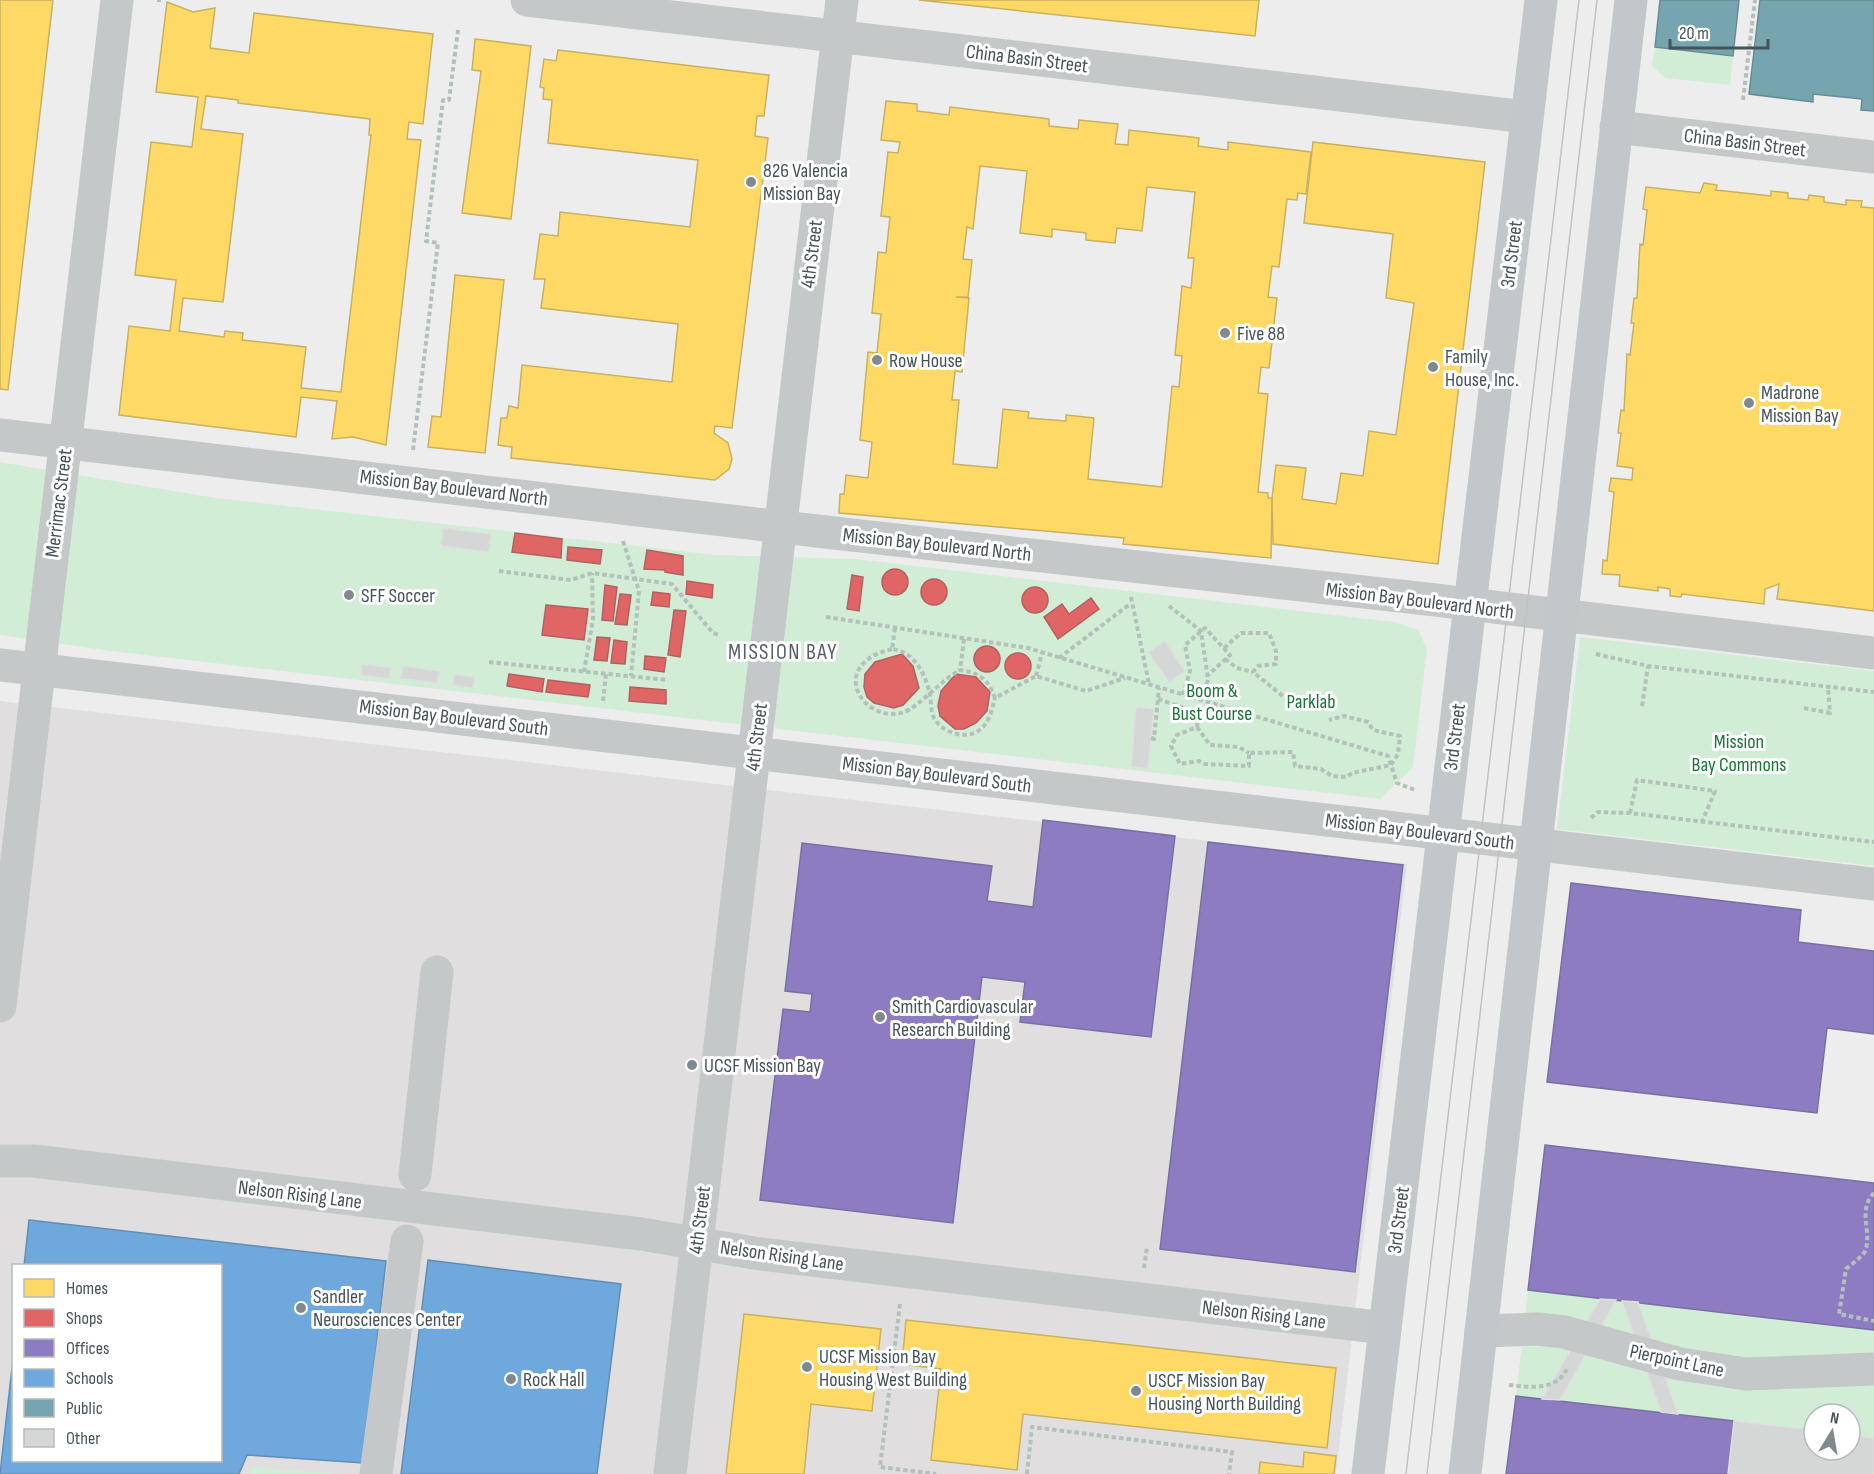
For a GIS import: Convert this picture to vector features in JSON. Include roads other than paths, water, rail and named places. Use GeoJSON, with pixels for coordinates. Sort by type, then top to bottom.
{"type":"FeatureCollection","features":[{"type":"Feature","properties":{"kind":"main road","name":"3rd Street"},"geometry":{"type":"LineString","coordinates":[[1368,1474],[1541,0]]}},
{"type":"Feature","properties":{"kind":"main road"},"geometry":{"type":"LineString","coordinates":[[1465,1474],[1563,617],[1585,394],[1630,0]]}},
{"type":"Feature","properties":{"kind":"street","name":"Merrimac Street"},"geometry":{"type":"LineString","coordinates":[[0,1006],[117,0]]}},
{"type":"Feature","properties":{"kind":"street","name":"China Basin Street"},"geometry":{"type":"LineString","coordinates":[[527,0],[1527,117]]}},
{"type":"Feature","properties":{"kind":"street","name":"4th Street"},"geometry":{"type":"LineString","coordinates":[[670,1474],[842,0]]}},
{"type":"Feature","properties":{"kind":"street","name":"China Basin Street"},"geometry":{"type":"LineString","coordinates":[[1616,127],[1874,157]]}},
{"type":"Feature","properties":{"kind":"street","name":"Mission Bay Boulevard North"},"geometry":{"type":"LineString","coordinates":[[0,435],[1426,599],[1874,653]]}},
{"type":"Feature","properties":{"kind":"street","name":"Mission Bay Boulevard South"},"geometry":{"type":"LineString","coordinates":[[0,665],[1874,884]]}},
{"type":"Feature","properties":{"kind":"street"},"geometry":{"type":"LineString","coordinates":[[415,1175],[437,972]]}},
{"type":"Feature","properties":{"kind":"street","name":"Nelson Rising Lane"},"geometry":{"type":"LineString","coordinates":[[0,1161],[34,1161],[641,1234],[696,1244],[903,1271],[1385,1328]]}},
{"type":"Feature","properties":{"kind":"street"},"geometry":{"type":"LineString","coordinates":[[376,1474],[407,1241]]}},
{"type":"Feature","properties":{"kind":"street","name":"Pierpoint Lane"},"geometry":{"type":"LineString","coordinates":[[1481,1331],[1538,1329],[1582,1336],[1680,1364],[1746,1374],[1874,1369]]}},
{"type":"Feature","properties":{"kind":"tram line"},"geometry":{"type":"LineString","coordinates":[[1406,1474],[1579,0]]}},
{"type":"Feature","properties":{"kind":"tram line"},"geometry":{"type":"LineString","coordinates":[[1427,1474],[1597,0]]}},
{"type":"Feature","properties":{"kind":"place","name":"826 Valencia Mission Bay"},"geometry":{"type":"Point","coordinates":[751,182]}},
{"type":"Feature","properties":{"kind":"place","name":"Five 88"},"geometry":{"type":"Point","coordinates":[1225,333]}},
{"type":"Feature","properties":{"kind":"place","name":"Row House"},"geometry":{"type":"Point","coordinates":[877,360]}},
{"type":"Feature","properties":{"kind":"place","name":"Family House, Inc."},"geometry":{"type":"Point","coordinates":[1433,367]}},
{"type":"Feature","properties":{"kind":"place","name":"Madrone Mission Bay"},"geometry":{"type":"Point","coordinates":[1749,403]}},
{"type":"Feature","properties":{"kind":"place","name":"SFF Soccer"},"geometry":{"type":"Point","coordinates":[349,595]}},
{"type":"Feature","properties":{"kind":"place","name":"Smith Cardiovascular Research Building"},"geometry":{"type":"Point","coordinates":[880,1017]}},
{"type":"Feature","properties":{"kind":"place","name":"UCSF Mission Bay"},"geometry":{"type":"Point","coordinates":[692,1065]}},
{"type":"Feature","properties":{"kind":"place","name":"Sandler Neurosciences Center"},"geometry":{"type":"Point","coordinates":[301,1308]}},
{"type":"Feature","properties":{"kind":"place","name":"UCSF Mission Bay Housing West Building"},"geometry":{"type":"Point","coordinates":[807,1367]}},
{"type":"Feature","properties":{"kind":"place","name":"Rock Hall"},"geometry":{"type":"Point","coordinates":[511,1379]}},
{"type":"Feature","properties":{"kind":"place","name":"USCF Mission Bay Housing North Building"},"geometry":{"type":"Point","coordinates":[1136,1391]}},
{"type":"Feature","properties":{"kind":"district","name":"MISSION BAY"},"geometry":{"type":"Point","coordinates":[783,651]}},
{"type":"Feature","properties":{"kind":"park label","name":"Parklab"},"geometry":{"type":"Point","coordinates":[1311,701]}},
{"type":"Feature","properties":{"kind":"park label","name":"Boom & Bust Course"},"geometry":{"type":"Point","coordinates":[1212,702]}},
{"type":"Feature","properties":{"kind":"park label","name":"Mission Bay Commons"},"geometry":{"type":"Point","coordinates":[1739,752]}}]}
